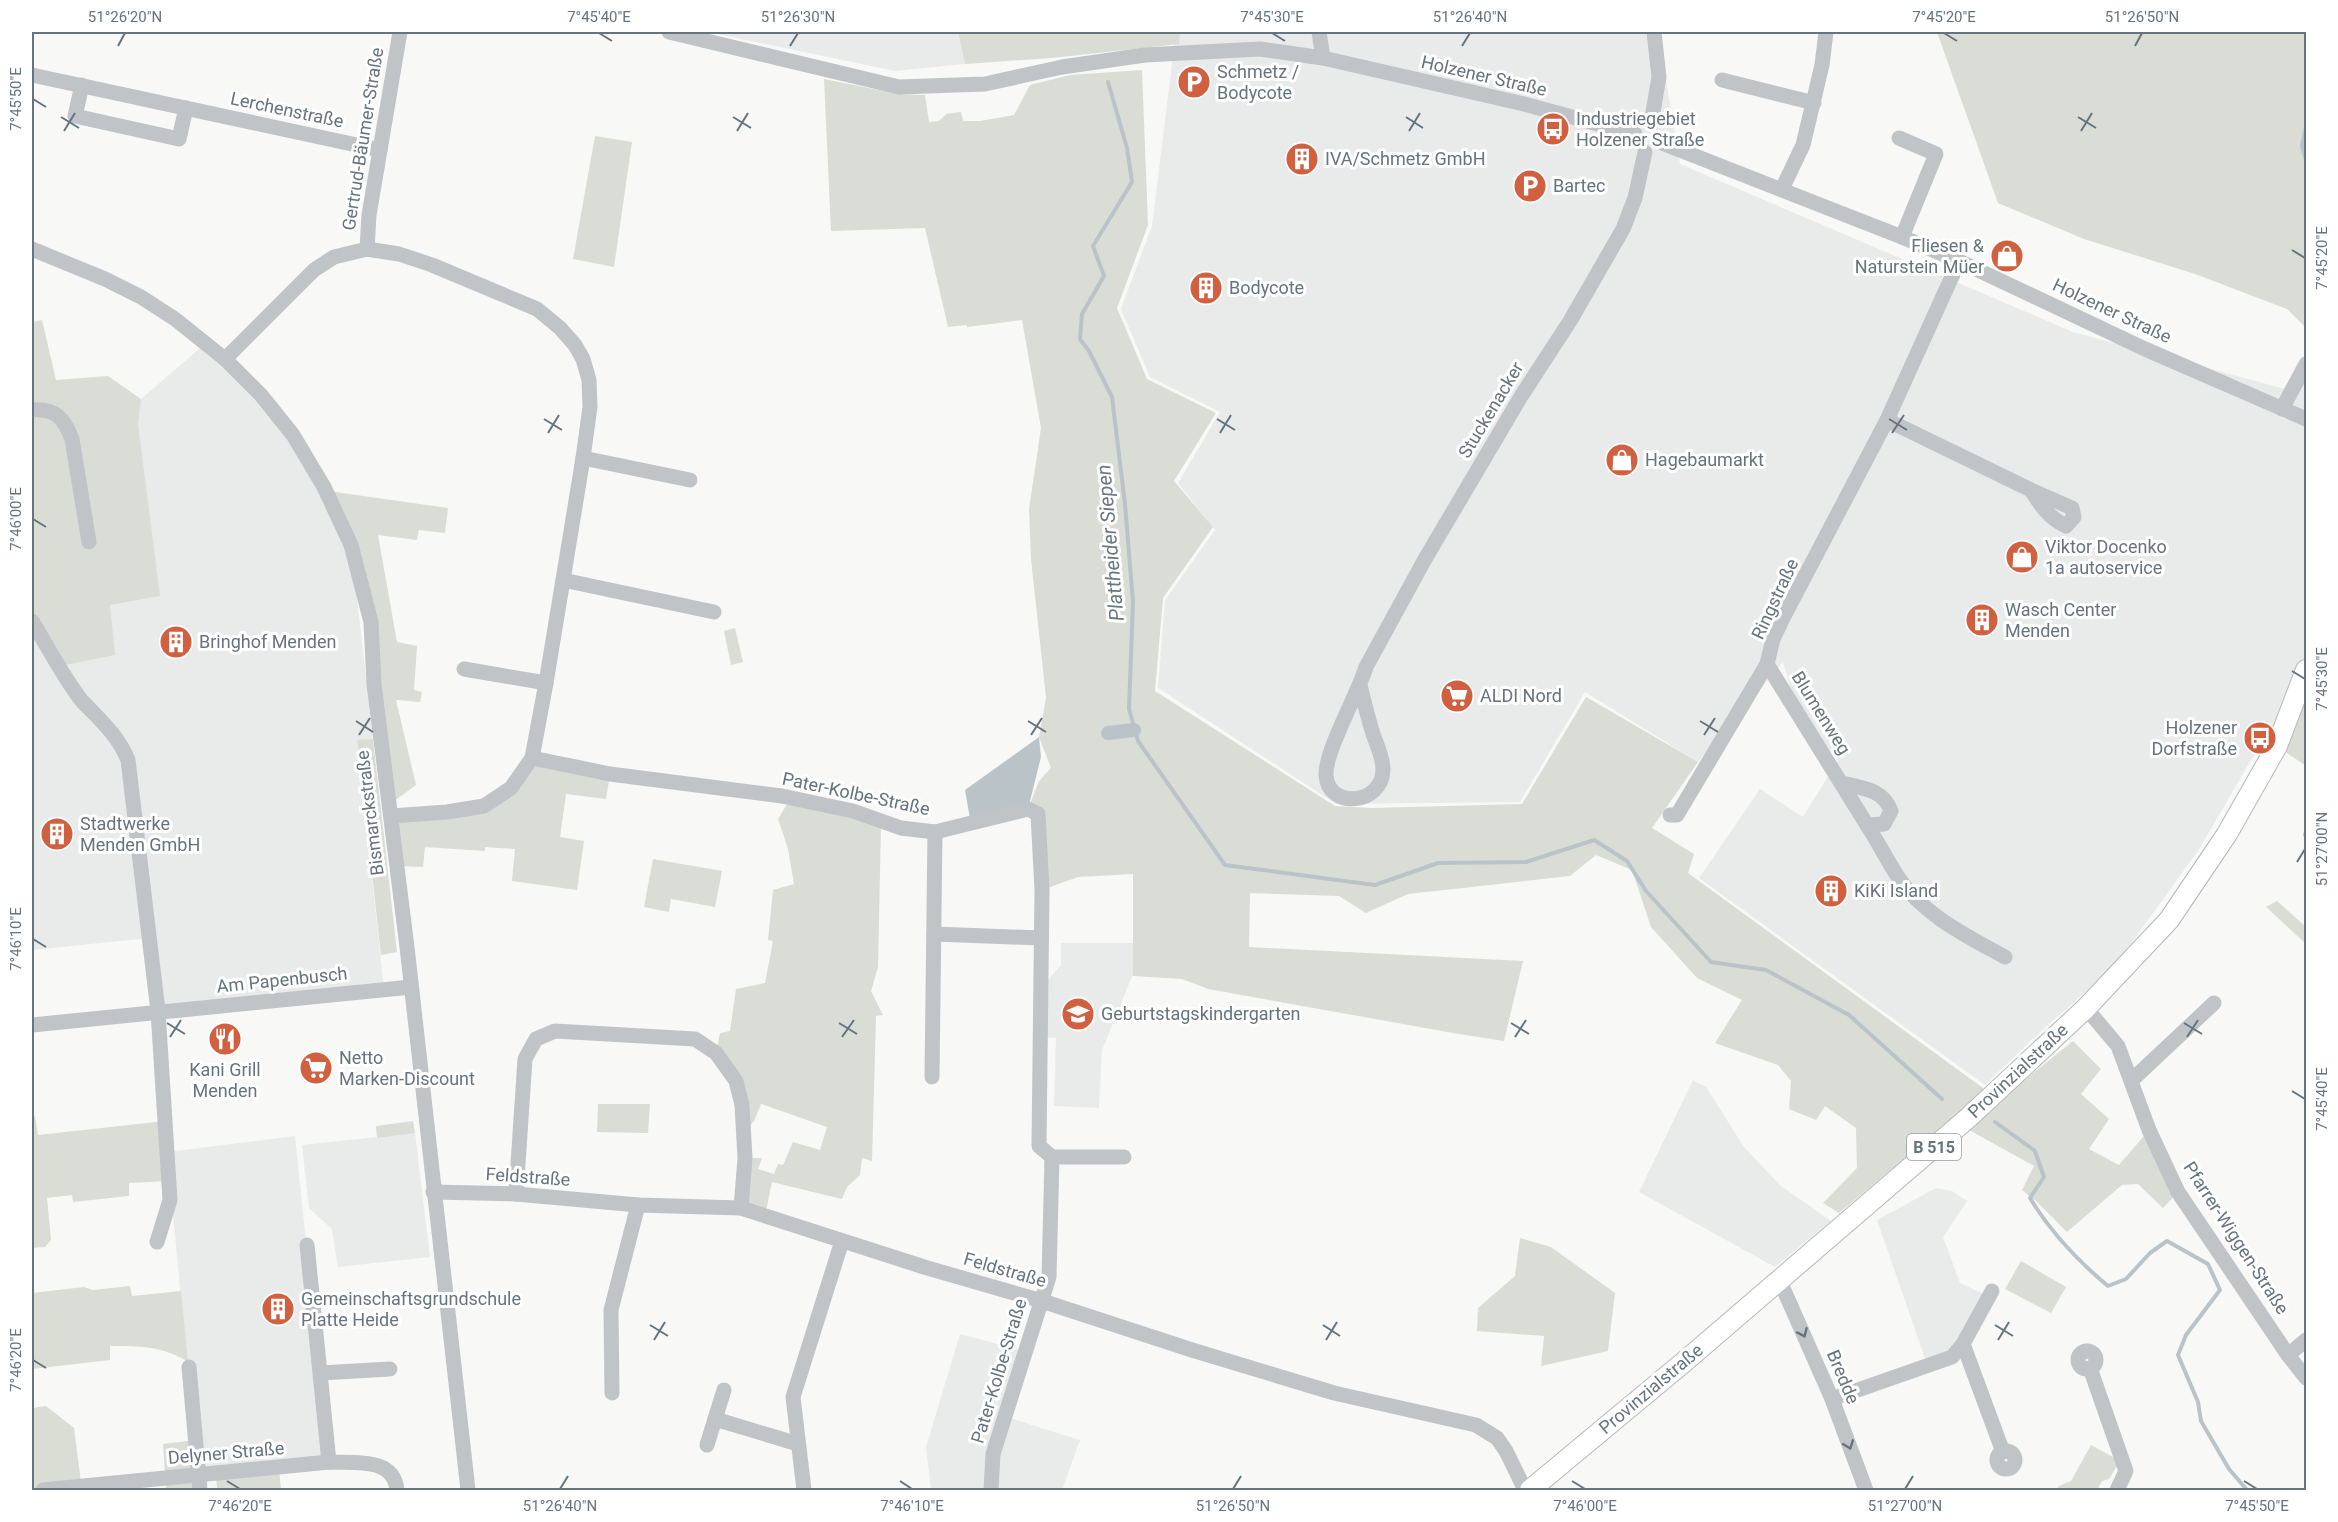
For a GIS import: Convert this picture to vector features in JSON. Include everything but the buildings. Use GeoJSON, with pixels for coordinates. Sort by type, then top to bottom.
{"type":"FeatureCollection","features":[{"type":"Feature","properties":{"kind":"main road","name":"Provinzialstraße"},"geometry":{"type":"LineString","coordinates":[[1530,1491],[1968,1119],[2086,1008],[2169,920],[2226,834],[2277,747],[2307,670]]}},
{"type":"Feature","properties":{"kind":"street","name":"Gertrud-Bäumer-Straße"},"geometry":{"type":"LineString","coordinates":[[225,359],[314,270],[340,255],[367,249],[367,227],[400,32]]}},
{"type":"Feature","properties":{"kind":"street","name":"Holzener Straße"},"geometry":{"type":"LineString","coordinates":[[669,32],[899,87],[985,84],[1062,67],[1145,55],[1260,50],[1323,58],[1524,104],[1635,134]]}},
{"type":"Feature","properties":{"kind":"street"},"geometry":{"type":"LineString","coordinates":[[1319,32],[1323,58]]}},
{"type":"Feature","properties":{"kind":"street"},"geometry":{"type":"LineString","coordinates":[[1651,124],[1659,77],[1654,32]]}},
{"type":"Feature","properties":{"kind":"street"},"geometry":{"type":"LineString","coordinates":[[1782,189],[1803,145],[1822,64],[1826,32]]}},
{"type":"Feature","properties":{"kind":"street","name":"Lerchenstraße"},"geometry":{"type":"LineString","coordinates":[[32,75],[380,150]]}},
{"type":"Feature","properties":{"kind":"street"},"geometry":{"type":"LineString","coordinates":[[1722,80],[1814,103]]}},
{"type":"Feature","properties":{"kind":"street"},"geometry":{"type":"LineString","coordinates":[[82,86],[75,116],[179,140],[186,108]]}},
{"type":"Feature","properties":{"kind":"street"},"geometry":{"type":"LineString","coordinates":[[1651,124],[1661,130],[1662,143],[1655,151],[1645,152],[1635,143],[1635,134],[1641,126],[1651,124]]}},
{"type":"Feature","properties":{"kind":"street"},"geometry":{"type":"LineString","coordinates":[[1899,138],[1936,154],[1902,237]]}},
{"type":"Feature","properties":{"kind":"street","name":"Holzener Straße"},"geometry":{"type":"LineString","coordinates":[[1662,143],[1959,261],[2145,349],[2307,419]]}},
{"type":"Feature","properties":{"kind":"street","name":"Stuckenacker"},"geometry":{"type":"LineString","coordinates":[[1360,685],[1383,770],[1378,786],[1364,798],[1345,799],[1331,789],[1326,775],[1333,747],[1366,667],[1425,559],[1520,398],[1570,321],[1623,229],[1635,198],[1645,152]]}},
{"type":"Feature","properties":{"kind":"street","name":"Bismarckstraße"},"geometry":{"type":"LineString","coordinates":[[32,249],[105,279],[141,297],[175,319],[225,359],[261,395],[294,435],[324,487],[351,545],[370,622],[374,684],[468,1491]]}},
{"type":"Feature","properties":{"kind":"street"},"geometry":{"type":"LineString","coordinates":[[367,249],[399,254],[442,268],[537,309],[560,328],[575,345],[590,380],[590,407],[583,458],[532,759],[511,788],[484,806],[447,812],[391,816]]}},
{"type":"Feature","properties":{"kind":"street","name":"Ringstraße"},"geometry":{"type":"LineString","coordinates":[[1670,815],[1677,815],[1767,664],[1773,639],[1783,618],[1887,420],[1959,261]]}},
{"type":"Feature","properties":{"kind":"street"},"geometry":{"type":"LineString","coordinates":[[2282,409],[2307,364]]}},
{"type":"Feature","properties":{"kind":"street"},"geometry":{"type":"LineString","coordinates":[[32,410],[44,409],[57,414],[66,424],[72,439],[89,542]]}},
{"type":"Feature","properties":{"kind":"street"},"geometry":{"type":"LineString","coordinates":[[1887,420],[2031,490]]}},
{"type":"Feature","properties":{"kind":"street"},"geometry":{"type":"LineString","coordinates":[[583,458],[690,480]]}},
{"type":"Feature","properties":{"kind":"street"},"geometry":{"type":"LineString","coordinates":[[562,580],[714,612]]}},
{"type":"Feature","properties":{"kind":"street"},"geometry":{"type":"LineString","coordinates":[[32,621],[81,699],[103,720],[123,748],[128,760],[158,1011],[170,1200],[157,1242]]}},
{"type":"Feature","properties":{"kind":"street","name":"Blumenweg"},"geometry":{"type":"LineString","coordinates":[[1767,664],[1898,877],[1916,897],[1959,931],[2006,957]]}},
{"type":"Feature","properties":{"kind":"street"},"geometry":{"type":"LineString","coordinates":[[464,669],[546,683]]}},
{"type":"Feature","properties":{"kind":"street","name":"Pater-Kolbe-Straße"},"geometry":{"type":"LineString","coordinates":[[532,759],[610,774],[782,796],[853,812],[901,828],[935,832],[1028,809],[1038,814],[1041,938],[1039,1146],[1052,1157],[1049,1277],[993,1454],[991,1491]]}},
{"type":"Feature","properties":{"kind":"street","name":"Blumenweg"},"geometry":{"type":"LineString","coordinates":[[1842,783],[1871,790],[1887,799],[1891,811],[1884,824],[1867,825]]}},
{"type":"Feature","properties":{"kind":"street"},"geometry":{"type":"LineString","coordinates":[[932,1077],[935,832]]}},
{"type":"Feature","properties":{"kind":"street"},"geometry":{"type":"LineString","coordinates":[[934,934],[1041,938]]}},
{"type":"Feature","properties":{"kind":"street","name":"Am Papenbusch"},"geometry":{"type":"LineString","coordinates":[[32,1026],[158,1011],[411,987]]}},
{"type":"Feature","properties":{"kind":"street"},"geometry":{"type":"LineString","coordinates":[[2132,1080],[2214,1003]]}},
{"type":"Feature","properties":{"kind":"street","name":"Pfarrer-Wiggen-Straße"},"geometry":{"type":"LineString","coordinates":[[2086,1008],[2118,1046],[2149,1130],[2178,1192],[2288,1355],[2307,1378]]}},
{"type":"Feature","properties":{"kind":"street"},"geometry":{"type":"LineString","coordinates":[[516,1194],[525,1059],[536,1039],[555,1030],[696,1039],[716,1053],[736,1081],[742,1105],[745,1158],[741,1208]]}},
{"type":"Feature","properties":{"kind":"street"},"geometry":{"type":"LineString","coordinates":[[1052,1157],[1124,1157]]}},
{"type":"Feature","properties":{"kind":"street","name":"Feldstraße"},"geometry":{"type":"LineString","coordinates":[[433,1192],[516,1194],[638,1205],[741,1208],[924,1268],[1042,1301],[1334,1393],[1476,1425],[1497,1438],[1506,1451],[1525,1491]]}},
{"type":"Feature","properties":{"kind":"street"},"geometry":{"type":"LineString","coordinates":[[612,1393],[611,1310],[638,1205]]}},
{"type":"Feature","properties":{"kind":"street"},"geometry":{"type":"LineString","coordinates":[[804,1491],[793,1397],[842,1241]]}},
{"type":"Feature","properties":{"kind":"street"},"geometry":{"type":"LineString","coordinates":[[307,1245],[329,1462]]}},
{"type":"Feature","properties":{"kind":"street","name":"Bredde"},"geometry":{"type":"LineString","coordinates":[[1779,1280],[1832,1399],[1866,1491]]}},
{"type":"Feature","properties":{"kind":"street"},"geometry":{"type":"LineString","coordinates":[[1832,1399],[1944,1362],[1952,1357],[1963,1344],[1992,1291]]}},
{"type":"Feature","properties":{"kind":"street"},"geometry":{"type":"LineString","coordinates":[[2288,1355],[2307,1340]]}},
{"type":"Feature","properties":{"kind":"street"},"geometry":{"type":"LineString","coordinates":[[1963,1344],[2003,1452]]}},
{"type":"Feature","properties":{"kind":"street"},"geometry":{"type":"LineString","coordinates":[[189,1367],[199,1483]]}},
{"type":"Feature","properties":{"kind":"street"},"geometry":{"type":"LineString","coordinates":[[2090,1368],[2126,1471],[2118,1491]]}},
{"type":"Feature","properties":{"kind":"street"},"geometry":{"type":"LineString","coordinates":[[321,1373],[390,1369]]}},
{"type":"Feature","properties":{"kind":"street"},"geometry":{"type":"LineString","coordinates":[[707,1445],[724,1390]]}},
{"type":"Feature","properties":{"kind":"street"},"geometry":{"type":"LineString","coordinates":[[716,1419],[798,1444]]}},
{"type":"Feature","properties":{"kind":"street","name":"Delyner Straße"},"geometry":{"type":"LineString","coordinates":[[43,1491],[199,1483],[329,1462],[377,1465],[390,1471],[396,1481],[397,1491]]}},
{"type":"Feature","properties":{"kind":"shaded area"},"geometry":{"type":"Polygon","coordinates":[[[708,32],[958,32],[965,64],[895,71],[708,32]]]}},
{"type":"Feature","properties":{"kind":"shaded area"},"geometry":{"type":"Polygon","coordinates":[[[958,32],[1180,32],[1179,44],[1052,58],[965,64],[958,32]]]}},
{"type":"Feature","properties":{"kind":"shaded area"},"geometry":{"type":"Polygon","coordinates":[[[1176,32],[1658,32],[1680,164],[2073,332],[2293,391],[2306,376],[2306,757],[2263,739],[2200,848],[2115,966],[2041,1031],[1985,1085],[1699,878],[1760,789],[1803,817],[1838,760],[1820,740],[1791,689],[1783,662],[1698,762],[1585,692],[1520,802],[1336,804],[1158,688],[1165,600],[1215,530],[1178,483],[1220,412],[1150,377],[1121,309],[1152,226],[1176,32]]]}},
{"type":"Feature","properties":{"kind":"shaded area"},"geometry":{"type":"Polygon","coordinates":[[[1937,32],[2306,32],[2306,328],[2287,309],[2195,274],[2084,239],[1998,203],[1937,32]]]}},
{"type":"Feature","properties":{"kind":"shaded area"},"geometry":{"type":"Polygon","coordinates":[[[1142,70],[1148,225],[1117,308],[1147,379],[1216,413],[1174,481],[1213,527],[1163,598],[1155,691],[1335,806],[1372,808],[1522,804],[1586,697],[1698,762],[1652,828],[1694,854],[1688,873],[1983,1088],[1997,1102],[2073,1041],[2101,1069],[2081,1094],[2109,1119],[2089,1149],[2119,1165],[2149,1130],[2178,1192],[2163,1208],[2138,1184],[2122,1185],[2067,1232],[2022,1190],[2034,1166],[1951,1120],[1839,1213],[1823,1203],[1857,1168],[1856,1128],[1825,1106],[1816,1120],[1789,1109],[1791,1081],[1778,1065],[1715,1043],[1742,1000],[1697,978],[1651,927],[1632,870],[1596,855],[1570,876],[1408,894],[1366,913],[1339,896],[1250,893],[1249,947],[1523,961],[1504,1041],[1208,989],[1182,979],[1133,976],[1133,874],[1078,877],[1042,890],[1038,815],[1028,809],[1039,781],[1051,768],[1039,737],[1046,698],[1031,559],[1029,509],[1041,428],[1022,320],[948,327],[925,228],[831,231],[824,79],[899,94],[925,95],[929,122],[939,121],[946,114],[961,112],[963,121],[980,121],[1014,115],[1030,85],[1070,75],[1142,70]]]}},
{"type":"Feature","properties":{"kind":"shaded area"},"geometry":{"type":"Polygon","coordinates":[[[595,136],[632,142],[614,267],[573,259],[595,136]]]}},
{"type":"Feature","properties":{"kind":"shaded area"},"geometry":{"type":"Polygon","coordinates":[[[42,320],[56,380],[108,376],[141,399],[138,424],[160,596],[110,605],[115,655],[60,666],[32,621],[32,322],[42,320]]]}},
{"type":"Feature","properties":{"kind":"shaded area"},"geometry":{"type":"Polygon","coordinates":[[[206,343],[261,395],[351,545],[373,739],[357,741],[384,989],[158,1011],[149,938],[32,950],[32,620],[110,605],[141,399],[206,343]]]}},
{"type":"Feature","properties":{"kind":"shaded area"},"geometry":{"type":"Polygon","coordinates":[[[328,491],[448,508],[445,533],[419,530],[417,540],[378,535],[397,642],[417,646],[414,690],[422,692],[420,702],[396,700],[416,785],[390,804],[371,622],[328,491]]]}},
{"type":"Feature","properties":{"kind":"shaded area"},"geometry":{"type":"Polygon","coordinates":[[[735,628],[743,662],[731,665],[724,631],[735,628]]]}},
{"type":"Feature","properties":{"kind":"shaded area"},"geometry":{"type":"Polygon","coordinates":[[[2306,670],[2306,766],[2277,746],[2306,670]]]}},
{"type":"Feature","properties":{"kind":"shaded area"},"geometry":{"type":"Polygon","coordinates":[[[1039,737],[1041,757],[1028,809],[971,824],[965,790],[1039,737]]]}},
{"type":"Feature","properties":{"kind":"shaded area"},"geometry":{"type":"Polygon","coordinates":[[[373,739],[397,952],[381,955],[357,740],[373,739]]]}},
{"type":"Feature","properties":{"kind":"shaded area"},"geometry":{"type":"Polygon","coordinates":[[[532,758],[610,774],[606,799],[566,794],[560,837],[584,841],[577,890],[512,881],[515,849],[485,847],[485,851],[425,847],[423,867],[396,866],[391,816],[484,806],[532,758]]]}},
{"type":"Feature","properties":{"kind":"shaded area"},"geometry":{"type":"Polygon","coordinates":[[[789,801],[881,825],[878,967],[871,991],[883,1015],[876,1016],[872,1161],[862,1158],[860,1175],[847,1187],[842,1199],[772,1182],[765,1216],[741,1208],[745,1158],[762,1158],[758,1169],[774,1174],[778,1164],[783,1165],[793,1142],[820,1150],[827,1127],[761,1104],[750,1126],[716,1053],[720,1033],[730,1031],[736,989],[765,983],[773,941],[768,940],[773,890],[794,884],[788,849],[778,819],[789,801]]]}},
{"type":"Feature","properties":{"kind":"shaded area"},"geometry":{"type":"Polygon","coordinates":[[[653,859],[722,871],[715,907],[671,899],[669,912],[644,907],[653,859]]]}},
{"type":"Feature","properties":{"kind":"shaded area"},"geometry":{"type":"Polygon","coordinates":[[[2277,901],[2306,927],[2306,944],[2266,907],[2277,901]]]}},
{"type":"Feature","properties":{"kind":"shaded area","name":"Geburtstagskindergarten"},"geometry":{"type":"Polygon","coordinates":[[[1061,943],[1133,943],[1133,974],[1102,1050],[1099,1108],[1054,1106],[1056,1038],[1040,1037],[1039,990],[1061,965],[1061,943]]]}},
{"type":"Feature","properties":{"kind":"shaded area"},"geometry":{"type":"Polygon","coordinates":[[[1693,1080],[1706,1087],[1744,1147],[1781,1186],[1831,1221],[1775,1267],[1639,1192],[1693,1080]]]}},
{"type":"Feature","properties":{"kind":"shaded area"},"geometry":{"type":"Polygon","coordinates":[[[598,1104],[650,1104],[648,1133],[597,1132],[598,1104]]]}},
{"type":"Feature","properties":{"kind":"shaded area"},"geometry":{"type":"Polygon","coordinates":[[[35,1116],[38,1135],[165,1121],[169,1181],[129,1183],[129,1196],[73,1202],[72,1195],[47,1198],[51,1240],[45,1247],[32,1248],[32,1117],[35,1116]]]}},
{"type":"Feature","properties":{"kind":"shaded area"},"geometry":{"type":"Polygon","coordinates":[[[413,1121],[415,1133],[377,1138],[376,1126],[413,1121]]]}},
{"type":"Feature","properties":{"kind":"shaded area"},"geometry":{"type":"Polygon","coordinates":[[[415,1133],[430,1257],[338,1267],[332,1229],[309,1208],[302,1145],[415,1133]]]}},
{"type":"Feature","properties":{"kind":"shaded area"},"geometry":{"type":"Polygon","coordinates":[[[295,1136],[329,1462],[198,1475],[167,1152],[295,1136]]]}},
{"type":"Feature","properties":{"kind":"shaded area"},"geometry":{"type":"Polygon","coordinates":[[[1936,1188],[1952,1191],[1967,1201],[1943,1237],[1960,1283],[1986,1295],[1952,1353],[1927,1364],[1877,1220],[1936,1188]]]}},
{"type":"Feature","properties":{"kind":"shaded area"},"geometry":{"type":"Polygon","coordinates":[[[1520,1238],[1551,1247],[1615,1293],[1608,1351],[1541,1366],[1544,1336],[1477,1331],[1478,1308],[1515,1276],[1520,1238]]]}},
{"type":"Feature","properties":{"kind":"shaded area"},"geometry":{"type":"Polygon","coordinates":[[[2021,1261],[2066,1287],[2051,1313],[2005,1289],[2021,1261]]]}},
{"type":"Feature","properties":{"kind":"shaded area"},"geometry":{"type":"Polygon","coordinates":[[[130,1286],[132,1296],[181,1291],[188,1362],[160,1350],[110,1346],[110,1360],[32,1369],[32,1293],[84,1287],[93,1290],[130,1286]]]}},
{"type":"Feature","properties":{"kind":"shaded area"},"geometry":{"type":"Polygon","coordinates":[[[960,1334],[1031,1353],[1010,1418],[1080,1440],[1062,1490],[931,1490],[926,1447],[960,1334]]]}},
{"type":"Feature","properties":{"kind":"shaded area"},"geometry":{"type":"Polygon","coordinates":[[[46,1406],[74,1428],[82,1490],[32,1490],[32,1408],[46,1406]]]}},
{"type":"Feature","properties":{"kind":"shaded area"},"geometry":{"type":"Polygon","coordinates":[[[195,1440],[200,1490],[166,1490],[163,1444],[195,1440]]]}},
{"type":"Feature","properties":{"kind":"shaded area"},"geometry":{"type":"Polygon","coordinates":[[[2091,1445],[2120,1461],[2109,1479],[2102,1481],[2097,1490],[2056,1490],[2059,1486],[2071,1481],[2091,1445]]]}},
{"type":"Feature","properties":{"kind":"shaded area"},"geometry":{"type":"Polygon","coordinates":[[[279,1468],[281,1490],[217,1490],[216,1474],[279,1468]]]}},
{"type":"Feature","properties":{"kind":"waterway","name":"Plattheider Siepen"},"geometry":{"type":"LineString","coordinates":[[1108,82],[1127,148],[1132,182],[1093,246],[1104,276],[1082,314],[1080,339],[1089,351],[1112,397],[1125,504],[1133,602],[1129,709],[1138,741],[1225,865],[1375,885],[1438,863],[1526,862],[1594,840],[1627,861],[1646,891],[1711,962],[1766,970],[1849,1015],[1942,1099]]}},
{"type":"Feature","properties":{"kind":"waterway"},"geometry":{"type":"LineString","coordinates":[[2306,127],[2302,146],[2306,160]]}},
{"type":"Feature","properties":{"kind":"waterway"},"geometry":{"type":"LineString","coordinates":[[1108,733],[1134,730]]}},
{"type":"Feature","properties":{"kind":"waterway","name":"Plattheider Siepen"},"geometry":{"type":"LineString","coordinates":[[1995,1122],[2035,1151],[2044,1177],[2030,1198],[2065,1245],[2108,1286],[2126,1279],[2150,1253],[2167,1241],[2208,1264],[2220,1290],[2186,1335],[2178,1355],[2198,1402],[2201,1421],[2229,1469],[2247,1490]]}},
{"type":"Feature","properties":{"kind":"place","name":"Schmetz / Bodycote"},"geometry":{"type":"Point","coordinates":[1194,82]}},
{"type":"Feature","properties":{"kind":"place","name":"Industriegebiet Holzener Straße"},"geometry":{"type":"Point","coordinates":[1553,129]}},
{"type":"Feature","properties":{"kind":"place","name":"IVA/Schmetz GmbH"},"geometry":{"type":"Point","coordinates":[1302,159]}},
{"type":"Feature","properties":{"kind":"place","name":"Bartec"},"geometry":{"type":"Point","coordinates":[1530,186]}},
{"type":"Feature","properties":{"kind":"place","name":"Fliesen & Naturstein Müer"},"geometry":{"type":"Point","coordinates":[2007,256]}},
{"type":"Feature","properties":{"kind":"place","name":"Bodycote"},"geometry":{"type":"Point","coordinates":[1206,288]}},
{"type":"Feature","properties":{"kind":"place","name":"Hagebaumarkt"},"geometry":{"type":"Point","coordinates":[1622,460]}},
{"type":"Feature","properties":{"kind":"place","name":"Viktor Docenko 1a autoservice"},"geometry":{"type":"Point","coordinates":[2022,557]}},
{"type":"Feature","properties":{"kind":"place","name":"Wasch Center Menden"},"geometry":{"type":"Point","coordinates":[1982,620]}},
{"type":"Feature","properties":{"kind":"place","name":"Bringhof Menden"},"geometry":{"type":"Point","coordinates":[176,642]}},
{"type":"Feature","properties":{"kind":"place","name":"ALDI Nord"},"geometry":{"type":"Point","coordinates":[1457,696]}},
{"type":"Feature","properties":{"kind":"place","name":"Holzener Dorfstraße"},"geometry":{"type":"Point","coordinates":[2260,738]}},
{"type":"Feature","properties":{"kind":"place","name":"Stadtwerke Menden GmbH"},"geometry":{"type":"Point","coordinates":[57,834]}},
{"type":"Feature","properties":{"kind":"place","name":"KiKi Island"},"geometry":{"type":"Point","coordinates":[1831,891]}},
{"type":"Feature","properties":{"kind":"place","name":"Geburtstagskindergarten"},"geometry":{"type":"Point","coordinates":[1078,1014]}},
{"type":"Feature","properties":{"kind":"place","name":"Kani Grill Menden"},"geometry":{"type":"Point","coordinates":[225,1039]}},
{"type":"Feature","properties":{"kind":"place","name":"Netto Marken-Discount"},"geometry":{"type":"Point","coordinates":[316,1068]}},
{"type":"Feature","properties":{"kind":"place","name":"Gemeinschaftsgrundschule Platte Heide"},"geometry":{"type":"Point","coordinates":[278,1309]}}]}
